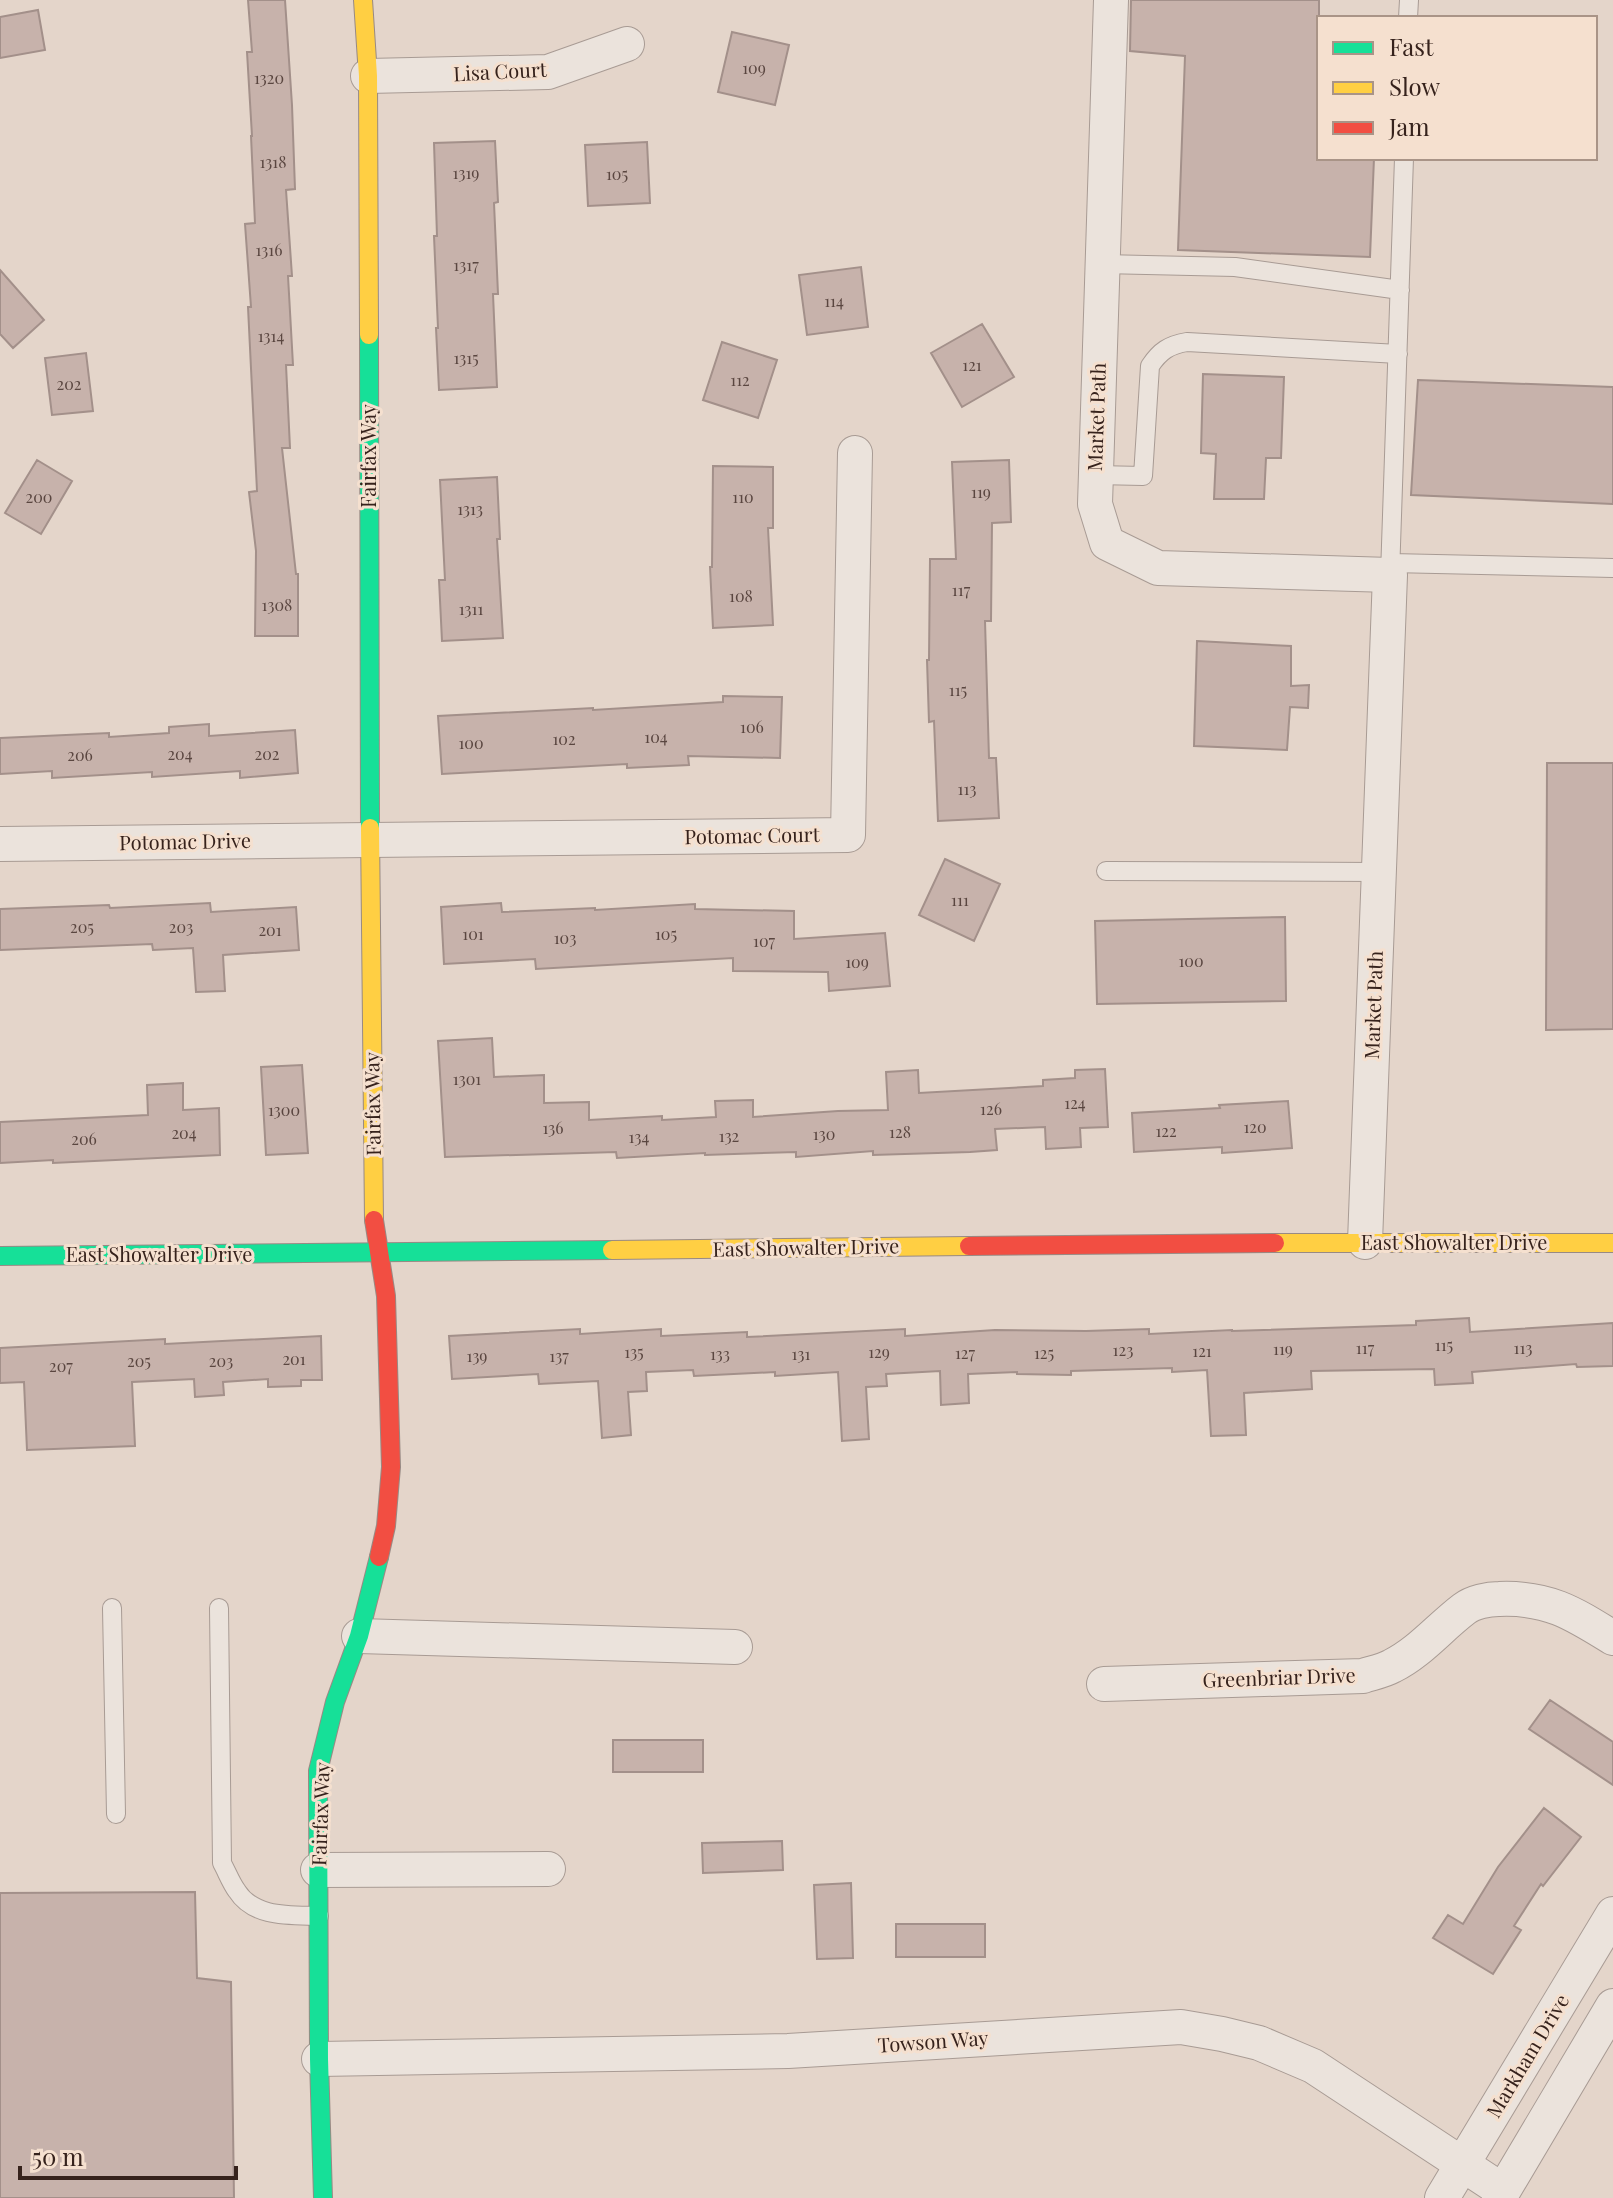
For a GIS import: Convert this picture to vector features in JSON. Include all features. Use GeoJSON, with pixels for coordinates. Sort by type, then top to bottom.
{"type":"FeatureCollection","features":[{"type":"Feature","properties":{"kind":"street","name":"Fairfax Way"},"geometry":{"type":"LineString","coordinates":[[323,2198],[318,1771],[335,1702],[372,1590],[386,1526],[391,1467],[386,1296],[374,1225],[368,76],[363,0]]}},
{"type":"Feature","properties":{"kind":"street","name":"Market Path"},"geometry":{"type":"LineString","coordinates":[[1111,0],[1095,504],[1107,543],[1158,568],[1391,569],[1365,1242]]}},
{"type":"Feature","properties":{"kind":"street","name":"Lisa Court"},"geometry":{"type":"LineString","coordinates":[[368,76],[548,72],[627,44]]}},
{"type":"Feature","properties":{"kind":"street","name":"Potomac Court"},"geometry":{"type":"LineString","coordinates":[[370,840],[848,835],[855,453]]}},
{"type":"Feature","properties":{"kind":"street","name":"Potomac Drive"},"geometry":{"type":"LineString","coordinates":[[0,844],[370,840]]}},
{"type":"Feature","properties":{"kind":"street","name":"East Showalter Drive"},"geometry":{"type":"LineString","coordinates":[[0,1256],[1365,1242],[1613,1243]]}},
{"type":"Feature","properties":{"kind":"street","name":"Greenbriar Drive"},"geometry":{"type":"LineString","coordinates":[[1104,1684],[1363,1676],[1389,1668],[1410,1656],[1467,1606],[1491,1599],[1522,1598],[1555,1605],[1613,1638]]}},
{"type":"Feature","properties":{"kind":"street"},"geometry":{"type":"LineString","coordinates":[[359,1636],[735,1647]]}},
{"type":"Feature","properties":{"kind":"street"},"geometry":{"type":"LineString","coordinates":[[318,1870],[548,1869]]}},
{"type":"Feature","properties":{"kind":"street","name":"Markham Drive"},"geometry":{"type":"LineString","coordinates":[[1442,2198],[1613,1914]]}},
{"type":"Feature","properties":{"kind":"street"},"geometry":{"type":"LineString","coordinates":[[1501,2194],[1613,2006]]}},
{"type":"Feature","properties":{"kind":"street","name":"Towson Way"},"geometry":{"type":"LineString","coordinates":[[319,2059],[788,2051],[1181,2027],[1259,2043],[1313,2066],[1463,2164],[1501,2194]]}},
{"type":"Feature","properties":{"kind":"lane","name":"Market Path"},"geometry":{"type":"LineString","coordinates":[[1391,569],[1404,160]]}},
{"type":"Feature","properties":{"kind":"lane"},"geometry":{"type":"LineString","coordinates":[[1102,264],[1235,267],[1400,290]]}},
{"type":"Feature","properties":{"kind":"lane"},"geometry":{"type":"LineString","coordinates":[[1096,475],[1143,476],[1150,366],[1158,354],[1171,344],[1187,342],[1398,354]]}},
{"type":"Feature","properties":{"kind":"lane"},"geometry":{"type":"LineString","coordinates":[[1391,569],[1613,568]]}},
{"type":"Feature","properties":{"kind":"lane"},"geometry":{"type":"LineString","coordinates":[[1106,871],[1380,872]]}},
{"type":"Feature","properties":{"kind":"lane"},"geometry":{"type":"LineString","coordinates":[[112,1608],[116,1814]]}},
{"type":"Feature","properties":{"kind":"lane"},"geometry":{"type":"LineString","coordinates":[[219,1608],[222,1863],[238,1893],[252,1907],[272,1914],[319,1916]]}},
{"type":"Feature","properties":{"kind":"building"},"geometry":{"type":"Polygon","coordinates":[[[248,0],[285,0],[295,189],[286,190],[292,276],[288,276],[293,365],[286,365],[290,448],[282,448],[298,574],[298,636],[255,636],[256,551],[249,492],[257,491],[245,224],[255,223],[247,52],[252,52],[248,0]]]}},
{"type":"Feature","properties":{"kind":"building"},"geometry":{"type":"Polygon","coordinates":[[[1131,0],[1319,0],[1317,160],[1374,160],[1370,257],[1178,250],[1185,56],[1130,51],[1131,0]]]}},
{"type":"Feature","properties":{"kind":"building"},"geometry":{"type":"Polygon","coordinates":[[[38,10],[45,50],[0,58],[0,17],[38,10]]]}},
{"type":"Feature","properties":{"kind":"building"},"geometry":{"type":"Polygon","coordinates":[[[732,32],[789,45],[775,105],[718,92],[732,32]]]}},
{"type":"Feature","properties":{"kind":"building"},"geometry":{"type":"Polygon","coordinates":[[[495,141],[498,294],[493,294],[497,387],[439,390],[434,143],[495,141]]]}},
{"type":"Feature","properties":{"kind":"building"},"geometry":{"type":"Polygon","coordinates":[[[647,142],[650,203],[588,206],[585,145],[647,142]]]}},
{"type":"Feature","properties":{"kind":"building"},"geometry":{"type":"Polygon","coordinates":[[[861,267],[868,327],[807,335],[799,275],[861,267]]]}},
{"type":"Feature","properties":{"kind":"building"},"geometry":{"type":"Polygon","coordinates":[[[0,270],[44,320],[13,348],[0,334],[0,270]]]}},
{"type":"Feature","properties":{"kind":"building"},"geometry":{"type":"Polygon","coordinates":[[[982,324],[1014,377],[962,407],[931,353],[982,324]]]}},
{"type":"Feature","properties":{"kind":"building"},"geometry":{"type":"Polygon","coordinates":[[[722,342],[777,360],[758,418],[703,400],[722,342]]]}},
{"type":"Feature","properties":{"kind":"building"},"geometry":{"type":"Polygon","coordinates":[[[86,353],[93,411],[52,415],[45,358],[86,353]]]}},
{"type":"Feature","properties":{"kind":"building"},"geometry":{"type":"Polygon","coordinates":[[[1203,374],[1284,377],[1281,458],[1266,458],[1264,499],[1214,499],[1216,454],[1201,453],[1203,374]]]}},
{"type":"Feature","properties":{"kind":"building"},"geometry":{"type":"Polygon","coordinates":[[[1418,380],[1613,387],[1613,504],[1411,495],[1418,380]]]}},
{"type":"Feature","properties":{"kind":"building"},"geometry":{"type":"Polygon","coordinates":[[[37,460],[72,481],[41,534],[5,513],[37,460]]]}},
{"type":"Feature","properties":{"kind":"building"},"geometry":{"type":"Polygon","coordinates":[[[1009,460],[1011,522],[992,523],[991,621],[985,621],[989,758],[996,758],[999,818],[938,821],[934,721],[929,722],[927,660],[930,559],[956,559],[952,462],[1009,460]]]}},
{"type":"Feature","properties":{"kind":"building"},"geometry":{"type":"Polygon","coordinates":[[[713,466],[773,467],[773,528],[768,528],[773,625],[713,628],[710,567],[713,466]]]}},
{"type":"Feature","properties":{"kind":"building"},"geometry":{"type":"Polygon","coordinates":[[[497,477],[503,638],[442,641],[439,580],[445,580],[440,480],[497,477]]]}},
{"type":"Feature","properties":{"kind":"building"},"geometry":{"type":"Polygon","coordinates":[[[1197,641],[1291,646],[1291,686],[1309,685],[1308,708],[1290,707],[1287,750],[1194,746],[1197,641]]]}},
{"type":"Feature","properties":{"kind":"building"},"geometry":{"type":"Polygon","coordinates":[[[723,696],[782,697],[780,758],[688,756],[689,765],[627,768],[627,764],[442,774],[438,716],[723,702],[723,696]]]}},
{"type":"Feature","properties":{"kind":"building"},"geometry":{"type":"Polygon","coordinates":[[[209,724],[209,736],[295,730],[298,773],[240,778],[240,771],[152,777],[152,772],[52,778],[52,771],[0,774],[0,738],[169,733],[169,727],[209,724]]]}},
{"type":"Feature","properties":{"kind":"building"},"geometry":{"type":"Polygon","coordinates":[[[1547,763],[1613,763],[1613,1029],[1546,1030],[1547,763]]]}},
{"type":"Feature","properties":{"kind":"building"},"geometry":{"type":"Polygon","coordinates":[[[945,859],[1000,884],[974,941],[919,915],[945,859]]]}},
{"type":"Feature","properties":{"kind":"building"},"geometry":{"type":"Polygon","coordinates":[[[210,903],[211,912],[296,907],[299,950],[223,955],[225,991],[196,992],[193,948],[153,950],[152,944],[0,950],[0,909],[210,903]]]}},
{"type":"Feature","properties":{"kind":"building"},"geometry":{"type":"Polygon","coordinates":[[[501,903],[502,912],[695,904],[695,909],[794,911],[794,939],[885,933],[890,986],[829,991],[828,972],[733,971],[733,958],[536,969],[535,959],[444,964],[441,907],[501,903]]]}},
{"type":"Feature","properties":{"kind":"building"},"geometry":{"type":"Polygon","coordinates":[[[1285,917],[1286,1001],[1097,1004],[1095,921],[1285,917]]]}},
{"type":"Feature","properties":{"kind":"building"},"geometry":{"type":"Polygon","coordinates":[[[492,1038],[494,1077],[544,1075],[544,1103],[589,1102],[589,1120],[716,1117],[715,1101],[753,1100],[753,1117],[888,1110],[886,1072],[918,1070],[919,1093],[1043,1086],[1043,1080],[1075,1078],[1075,1070],[1105,1069],[1108,1127],[1080,1128],[1081,1147],[1046,1149],[1045,1127],[995,1129],[997,1150],[970,1152],[873,1155],[873,1151],[796,1157],[796,1152],[705,1153],[617,1158],[616,1152],[445,1157],[438,1041],[492,1038]]]}},
{"type":"Feature","properties":{"kind":"building"},"geometry":{"type":"Polygon","coordinates":[[[302,1065],[308,1153],[266,1155],[261,1067],[302,1065]]]}},
{"type":"Feature","properties":{"kind":"building"},"geometry":{"type":"Polygon","coordinates":[[[183,1083],[183,1110],[219,1108],[220,1155],[0,1163],[0,1122],[148,1115],[147,1085],[183,1083]]]}},
{"type":"Feature","properties":{"kind":"building"},"geometry":{"type":"Polygon","coordinates":[[[1288,1101],[1292,1148],[1222,1153],[1222,1147],[1134,1152],[1132,1113],[1288,1101]]]}},
{"type":"Feature","properties":{"kind":"building"},"geometry":{"type":"Polygon","coordinates":[[[1469,1318],[1470,1332],[1613,1323],[1613,1366],[1577,1367],[1576,1364],[1472,1372],[1473,1383],[1435,1385],[1434,1369],[1311,1371],[1312,1389],[1244,1393],[1246,1435],[1211,1436],[1207,1370],[1071,1371],[1071,1375],[1017,1372],[968,1374],[969,1403],[941,1405],[940,1371],[886,1374],[887,1386],[866,1387],[869,1439],[842,1441],[838,1372],[694,1376],[693,1370],[646,1372],[647,1391],[628,1392],[631,1435],[602,1438],[598,1381],[539,1384],[538,1374],[452,1379],[449,1336],[580,1329],[580,1334],[661,1329],[661,1336],[747,1332],[747,1337],[905,1329],[905,1336],[995,1330],[1149,1329],[1149,1334],[1416,1325],[1416,1321],[1469,1318]]]}},
{"type":"Feature","properties":{"kind":"building"},"geometry":{"type":"Polygon","coordinates":[[[321,1336],[322,1380],[301,1380],[301,1386],[268,1387],[268,1379],[223,1382],[224,1395],[195,1397],[194,1379],[132,1382],[135,1446],[27,1450],[24,1382],[0,1383],[0,1348],[165,1339],[165,1344],[321,1336]]]}},
{"type":"Feature","properties":{"kind":"building"},"geometry":{"type":"Polygon","coordinates":[[[1550,1700],[1613,1742],[1613,1785],[1529,1729],[1550,1700]]]}},
{"type":"Feature","properties":{"kind":"building"},"geometry":{"type":"Polygon","coordinates":[[[613,1740],[703,1740],[703,1772],[613,1772],[613,1740]]]}},
{"type":"Feature","properties":{"kind":"building"},"geometry":{"type":"Polygon","coordinates":[[[1544,1808],[1581,1837],[1543,1886],[1541,1884],[1514,1926],[1521,1930],[1493,1974],[1433,1938],[1448,1915],[1463,1924],[1498,1867],[1544,1808]]]}},
{"type":"Feature","properties":{"kind":"building"},"geometry":{"type":"Polygon","coordinates":[[[782,1841],[783,1870],[703,1873],[702,1843],[782,1841]]]}},
{"type":"Feature","properties":{"kind":"building"},"geometry":{"type":"Polygon","coordinates":[[[851,1883],[853,1958],[817,1959],[814,1885],[851,1883]]]}},
{"type":"Feature","properties":{"kind":"building"},"geometry":{"type":"Polygon","coordinates":[[[195,1892],[197,1978],[231,1982],[234,2198],[0,2198],[0,1893],[195,1892]]]}},
{"type":"Feature","properties":{"kind":"building"},"geometry":{"type":"Polygon","coordinates":[[[896,1924],[985,1924],[985,1957],[896,1957],[896,1924]]]}},
{"type":"Feature","properties":{"kind":"traffic: fast"},"geometry":{"type":"LineString","coordinates":[[369,335],[370,828]]}},
{"type":"Feature","properties":{"kind":"traffic: fast"},"geometry":{"type":"LineString","coordinates":[[0,1256],[612,1250]]}},
{"type":"Feature","properties":{"kind":"traffic: fast"},"geometry":{"type":"LineString","coordinates":[[323,2198],[318,1771],[335,1702],[359,1636],[379,1557]]}},
{"type":"Feature","properties":{"kind":"traffic: slow"},"geometry":{"type":"LineString","coordinates":[[363,0],[368,76],[369,335]]}},
{"type":"Feature","properties":{"kind":"traffic: slow"},"geometry":{"type":"LineString","coordinates":[[370,828],[374,1220]]}},
{"type":"Feature","properties":{"kind":"traffic: slow"},"geometry":{"type":"LineString","coordinates":[[1275,1243],[1613,1243]]}},
{"type":"Feature","properties":{"kind":"traffic: slow"},"geometry":{"type":"LineString","coordinates":[[612,1250],[969,1246]]}},
{"type":"Feature","properties":{"kind":"traffic: jam"},"geometry":{"type":"LineString","coordinates":[[374,1220],[386,1296],[391,1467],[386,1526],[379,1557]]}},
{"type":"Feature","properties":{"kind":"traffic: jam"},"geometry":{"type":"LineString","coordinates":[[969,1246],[1275,1243]]}}]}
